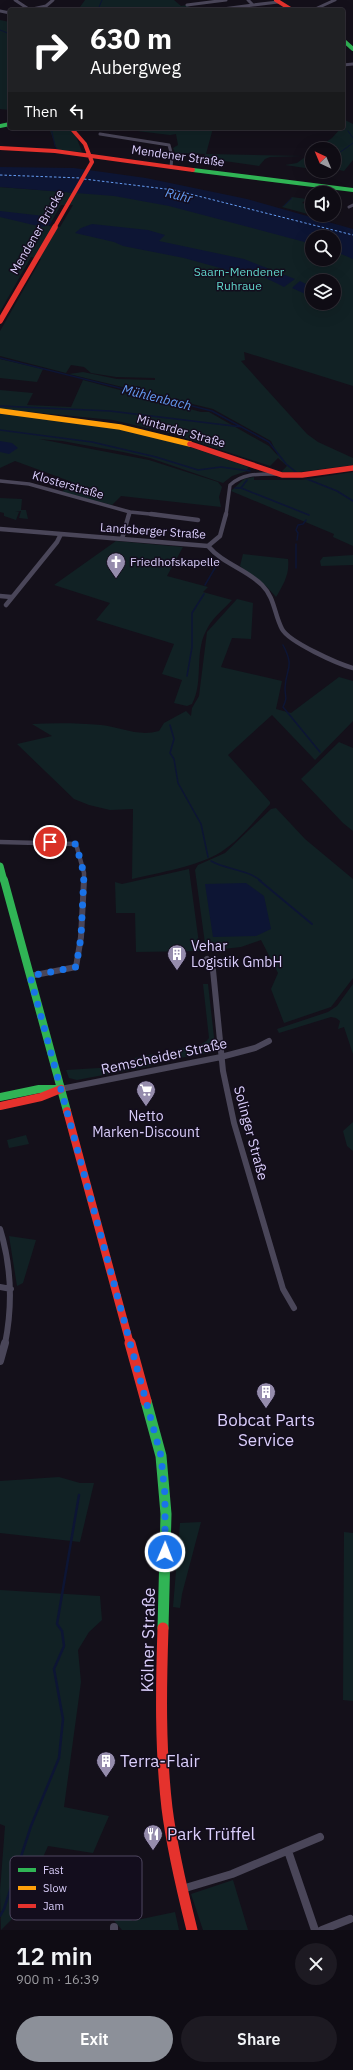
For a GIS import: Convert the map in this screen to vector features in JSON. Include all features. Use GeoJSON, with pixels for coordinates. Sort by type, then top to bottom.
{"type":"FeatureCollection","features":[{"type":"Feature","properties":{"kind":"main road"},"geometry":{"type":"LineString","coordinates":[[277,1],[289,8]]}},
{"type":"Feature","properties":{"kind":"main road"},"geometry":{"type":"LineString","coordinates":[[345,42],[353,49]]}},
{"type":"Feature","properties":{"kind":"main road"},"geometry":{"type":"LineString","coordinates":[[73,130],[79,136],[91,161]]}},
{"type":"Feature","properties":{"kind":"main road","name":"Mendener Straße"},"geometry":{"type":"LineString","coordinates":[[0,148],[51,151],[91,161],[104,158],[353,190]]}},
{"type":"Feature","properties":{"kind":"main road","name":"Mendener Brücke"},"geometry":{"type":"LineString","coordinates":[[0,321],[91,161]]}},
{"type":"Feature","properties":{"kind":"main road","name":"Mintarder Straße"},"geometry":{"type":"LineString","coordinates":[[0,411],[84,420],[142,431],[183,442],[277,474],[302,475],[353,468]]}},
{"type":"Feature","properties":{"kind":"main road","name":"Kölner Straße"},"geometry":{"type":"LineString","coordinates":[[0,866],[79,1150],[161,1456],[166,1514],[161,1688],[162,1753],[166,1809],[192,1930]]}},
{"type":"Feature","properties":{"kind":"main road"},"geometry":{"type":"LineString","coordinates":[[0,1097],[39,1089],[61,1089]]}},
{"type":"Feature","properties":{"kind":"main road"},"geometry":{"type":"LineString","coordinates":[[0,1106],[40,1097],[61,1089]]}},
{"type":"Feature","properties":{"kind":"street"},"geometry":{"type":"LineString","coordinates":[[15,0],[26,8]]}},
{"type":"Feature","properties":{"kind":"street"},"geometry":{"type":"LineString","coordinates":[[38,8],[46,6],[53,0]]}},
{"type":"Feature","properties":{"kind":"street"},"geometry":{"type":"LineString","coordinates":[[187,5],[226,0]]}},
{"type":"Feature","properties":{"kind":"street"},"geometry":{"type":"LineString","coordinates":[[248,0],[253,5]]}},
{"type":"Feature","properties":{"kind":"street"},"geometry":{"type":"LineString","coordinates":[[319,7],[335,0]]}},
{"type":"Feature","properties":{"kind":"street"},"geometry":{"type":"LineString","coordinates":[[232,8],[277,1]]}},
{"type":"Feature","properties":{"kind":"street"},"geometry":{"type":"LineString","coordinates":[[100,134],[170,145],[173,164],[171,167]]}},
{"type":"Feature","properties":{"kind":"street","name":"Landsberger Straße"},"geometry":{"type":"LineString","coordinates":[[256,475],[264,470]]}},
{"type":"Feature","properties":{"kind":"street","name":"Landsberger Straße"},"geometry":{"type":"LineString","coordinates":[[0,529],[208,546],[213,544],[221,531],[230,484],[242,477],[277,474]]}},
{"type":"Feature","properties":{"kind":"street","name":"Klosterstraße"},"geometry":{"type":"LineString","coordinates":[[0,481],[26,483],[130,512],[198,520]]}},
{"type":"Feature","properties":{"kind":"street"},"geometry":{"type":"LineString","coordinates":[[122,539],[130,512]]}},
{"type":"Feature","properties":{"kind":"street"},"geometry":{"type":"LineString","coordinates":[[6,605],[11,597],[58,542],[61,534]]}},
{"type":"Feature","properties":{"kind":"street"},"geometry":{"type":"LineString","coordinates":[[208,546],[217,556],[266,588],[275,601],[283,631],[286,635],[336,663],[353,668]]}},
{"type":"Feature","properties":{"kind":"street"},"geometry":{"type":"LineString","coordinates":[[0,596],[11,597]]}},
{"type":"Feature","properties":{"kind":"street"},"geometry":{"type":"LineString","coordinates":[[0,842],[76,844],[84,874],[81,937],[76,967],[30,976]]}},
{"type":"Feature","properties":{"kind":"street","name":"Solinger Straße"},"geometry":{"type":"LineString","coordinates":[[207,959],[213,970],[223,1071],[240,1145],[272,1248],[283,1290],[294,1308]]}},
{"type":"Feature","properties":{"kind":"street","name":"Remscheider Straße"},"geometry":{"type":"LineString","coordinates":[[61,1089],[221,1057],[255,1048],[269,1041]]}},
{"type":"Feature","properties":{"kind":"street"},"geometry":{"type":"LineString","coordinates":[[0,1229],[9,1264],[11,1289],[6,1340],[0,1361]]}},
{"type":"Feature","properties":{"kind":"street"},"geometry":{"type":"LineString","coordinates":[[0,1287],[11,1289]]}},
{"type":"Feature","properties":{"kind":"street"},"geometry":{"type":"LineString","coordinates":[[182,1889],[232,1874],[320,1837]]}},
{"type":"Feature","properties":{"kind":"street"},"geometry":{"type":"LineString","coordinates":[[288,1851],[315,1930]]}},
{"type":"Feature","properties":{"kind":"street"},"geometry":{"type":"LineString","coordinates":[[322,1930],[350,1919]]}},
{"type":"Feature","properties":{"kind":"green space"},"geometry":{"type":"Polygon","coordinates":[[[85,0],[174,0],[181,6],[187,5],[190,8],[81,8],[85,0]]]}},
{"type":"Feature","properties":{"kind":"green space"},"geometry":{"type":"Polygon","coordinates":[[[0,20],[8,22],[8,110],[0,109],[0,20]]]}},
{"type":"Feature","properties":{"kind":"green space"},"geometry":{"type":"Polygon","coordinates":[[[345,120],[353,124],[353,160],[344,171],[341,170],[341,142],[326,142],[339,130],[345,130],[345,120]]]}},
{"type":"Feature","properties":{"kind":"green space"},"geometry":{"type":"Polygon","coordinates":[[[50,130],[70,130],[76,136],[82,152],[57,150],[50,130]]]}},
{"type":"Feature","properties":{"kind":"green space"},"geometry":{"type":"Polygon","coordinates":[[[129,130],[212,130],[206,154],[303,156],[270,157],[265,159],[259,166],[203,158],[205,154],[175,153],[173,148],[178,145],[176,134],[170,135],[129,130]]]}},
{"type":"Feature","properties":{"kind":"green space"},"geometry":{"type":"Polygon","coordinates":[[[305,157],[305,168],[285,165],[297,163],[305,157]]]}},
{"type":"Feature","properties":{"kind":"green space","name":"Saarn-Mendener Ruhraue"},"geometry":{"type":"Polygon","coordinates":[[[88,179],[305,235],[305,266],[341,266],[341,241],[353,245],[353,386],[244,352],[245,360],[241,361],[307,434],[318,442],[353,458],[353,465],[299,472],[281,472],[287,466],[278,458],[270,466],[173,434],[113,420],[0,409],[0,390],[33,393],[27,405],[71,407],[83,380],[201,412],[209,412],[269,446],[278,456],[271,441],[213,409],[69,374],[83,372],[117,379],[155,380],[155,378],[116,377],[91,373],[84,367],[71,365],[66,373],[0,356],[0,331],[41,259],[31,257],[0,312],[0,187],[80,193],[88,179]],[[61,205],[49,226],[60,227],[73,205],[61,205]]]}},
{"type":"Feature","properties":{"kind":"green space"},"geometry":{"type":"Polygon","coordinates":[[[292,197],[305,199],[302,203],[305,204],[305,213],[282,207],[292,197]]]}},
{"type":"Feature","properties":{"kind":"green space"},"geometry":{"type":"Polygon","coordinates":[[[0,359],[43,369],[37,382],[0,378],[0,359]]]}},
{"type":"Feature","properties":{"kind":"green space"},"geometry":{"type":"Polygon","coordinates":[[[0,414],[64,420],[127,431],[179,444],[248,467],[247,471],[232,476],[223,483],[150,458],[62,441],[39,439],[149,460],[218,482],[222,487],[219,497],[221,507],[121,496],[112,505],[62,492],[72,482],[15,461],[0,468],[0,414]]]}},
{"type":"Feature","properties":{"kind":"green space"},"geometry":{"type":"Polygon","coordinates":[[[353,472],[353,546],[333,537],[334,534],[231,491],[244,479],[254,477],[254,480],[301,480],[353,472]]]}},
{"type":"Feature","properties":{"kind":"green space"},"geometry":{"type":"Polygon","coordinates":[[[0,498],[22,499],[21,510],[26,510],[28,519],[19,518],[21,511],[15,512],[19,512],[16,520],[4,516],[4,513],[0,512],[0,498]]]}},
{"type":"Feature","properties":{"kind":"green space"},"geometry":{"type":"Polygon","coordinates":[[[116,541],[183,547],[167,576],[208,587],[203,592],[232,600],[211,622],[202,640],[200,649],[198,687],[192,704],[187,706],[174,703],[182,680],[162,674],[174,644],[96,620],[110,603],[54,585],[116,541]]]}},
{"type":"Feature","properties":{"kind":"green space"},"geometry":{"type":"Polygon","coordinates":[[[243,554],[288,559],[287,574],[276,597],[267,587],[240,566],[243,554]]]}},
{"type":"Feature","properties":{"kind":"green space"},"geometry":{"type":"Polygon","coordinates":[[[353,555],[353,565],[321,566],[320,561],[323,557],[353,555]]]}},
{"type":"Feature","properties":{"kind":"green space"},"geometry":{"type":"Polygon","coordinates":[[[237,599],[253,603],[251,639],[232,638],[221,667],[282,681],[276,709],[291,713],[339,677],[353,681],[353,721],[315,760],[272,715],[228,755],[270,802],[270,804],[241,836],[221,852],[201,862],[132,879],[133,809],[110,810],[89,805],[74,799],[17,744],[52,736],[32,724],[92,724],[151,733],[159,731],[164,723],[186,711],[191,716],[192,708],[199,696],[207,632],[237,599]]]}},
{"type":"Feature","properties":{"kind":"green space"},"geometry":{"type":"Polygon","coordinates":[[[339,742],[353,748],[353,831],[343,823],[301,779],[339,742]]]}},
{"type":"Feature","properties":{"kind":"green space"},"geometry":{"type":"Polygon","coordinates":[[[276,808],[305,839],[353,879],[353,978],[331,1007],[284,1023],[271,989],[278,973],[261,940],[241,947],[206,951],[195,870],[198,865],[225,853],[271,809],[276,808]]]}},
{"type":"Feature","properties":{"kind":"green space"},"geometry":{"type":"Polygon","coordinates":[[[189,869],[200,951],[136,952],[135,913],[116,913],[115,882],[122,884],[189,869]]]}},
{"type":"Feature","properties":{"kind":"green space"},"geometry":{"type":"Polygon","coordinates":[[[203,984],[208,984],[215,1046],[208,1053],[179,1058],[178,1049],[199,1045],[209,1038],[203,984]]]}},
{"type":"Feature","properties":{"kind":"green space"},"geometry":{"type":"Polygon","coordinates":[[[353,984],[353,1054],[344,1027],[338,1029],[340,1021],[336,1018],[331,1017],[279,1033],[277,1029],[328,1012],[337,1006],[353,984]]]}},
{"type":"Feature","properties":{"kind":"green space"},"geometry":{"type":"Polygon","coordinates":[[[154,1054],[154,1061],[151,1066],[77,1080],[69,1078],[66,1070],[132,1066],[135,1058],[154,1054]]]}},
{"type":"Feature","properties":{"kind":"green space"},"geometry":{"type":"Polygon","coordinates":[[[353,1122],[353,1151],[347,1146],[343,1131],[353,1122]]]}},
{"type":"Feature","properties":{"kind":"green space"},"geometry":{"type":"Polygon","coordinates":[[[26,1135],[29,1144],[9,1148],[7,1140],[26,1135]]]}},
{"type":"Feature","properties":{"kind":"green space"},"geometry":{"type":"Polygon","coordinates":[[[9,1236],[36,1240],[23,1283],[17,1286],[9,1236]]]}},
{"type":"Feature","properties":{"kind":"green space"},"geometry":{"type":"Polygon","coordinates":[[[59,1477],[80,1483],[94,1483],[80,1542],[0,1533],[0,1481],[59,1477]]]}},
{"type":"Feature","properties":{"kind":"green space"},"geometry":{"type":"Polygon","coordinates":[[[201,1522],[182,1594],[180,1608],[173,1607],[180,1523],[201,1522]]]}},
{"type":"Feature","properties":{"kind":"green space"},"geometry":{"type":"Polygon","coordinates":[[[344,1532],[353,1533],[353,1701],[343,1700],[344,1532]]]}},
{"type":"Feature","properties":{"kind":"green space"},"geometry":{"type":"Polygon","coordinates":[[[0,1590],[100,1596],[102,1620],[89,1632],[78,1650],[81,1682],[64,1807],[109,1816],[93,1853],[48,1846],[44,1856],[10,1856],[11,1920],[1,1930],[0,1891],[5,1826],[0,1824],[0,1590]]]}},
{"type":"Feature","properties":{"kind":"green space"},"geometry":{"type":"Polygon","coordinates":[[[233,1880],[248,1930],[203,1930],[191,1894],[233,1880]]]}},
{"type":"Feature","properties":{"kind":"green space"},"geometry":{"type":"Polygon","coordinates":[[[175,1912],[179,1930],[122,1930],[114,1920],[142,1920],[175,1912]]]}},
{"type":"Feature","properties":{"kind":"water","name":"Ruhr"},"geometry":{"type":"Polygon","coordinates":[[[0,167],[74,168],[146,178],[247,199],[305,215],[305,222],[328,222],[353,229],[353,259],[341,254],[341,230],[305,230],[305,242],[169,206],[114,196],[0,187],[0,167]]]}},
{"type":"Feature","properties":{"kind":"water"},"geometry":{"type":"Polygon","coordinates":[[[0,211],[44,216],[40,220],[52,221],[50,225],[42,227],[0,217],[0,211]]]}},
{"type":"Feature","properties":{"kind":"water"},"geometry":{"type":"Polygon","coordinates":[[[92,224],[148,230],[165,235],[159,241],[244,259],[295,279],[284,287],[251,272],[238,270],[231,271],[184,258],[123,246],[114,242],[75,233],[81,228],[92,224]]]}},
{"type":"Feature","properties":{"kind":"water"},"geometry":{"type":"Polygon","coordinates":[[[300,281],[305,284],[305,294],[292,288],[300,281]]]}},
{"type":"Feature","properties":{"kind":"water"},"geometry":{"type":"Polygon","coordinates":[[[0,441],[12,443],[18,448],[9,454],[0,452],[0,441]]]}},
{"type":"Feature","properties":{"kind":"water"},"geometry":{"type":"Polygon","coordinates":[[[246,883],[264,896],[271,929],[256,936],[213,937],[205,884],[246,883]]]}},
{"type":"Feature","properties":{"kind":"waterway"},"geometry":{"type":"LineString","coordinates":[[101,8],[99,7],[102,0]]}},
{"type":"Feature","properties":{"kind":"waterway"},"geometry":{"type":"LineString","coordinates":[[0,30],[8,33]]}},
{"type":"Feature","properties":{"kind":"waterway"},"geometry":{"type":"LineString","coordinates":[[51,130],[55,146],[59,151]]}},
{"type":"Feature","properties":{"kind":"waterway"},"geometry":{"type":"LineString","coordinates":[[348,131],[353,138]]}},
{"type":"Feature","properties":{"kind":"waterway"},"geometry":{"type":"LineString","coordinates":[[341,152],[353,143]]}},
{"type":"Feature","properties":{"kind":"waterway"},"geometry":{"type":"LineString","coordinates":[[284,206],[292,198]]}},
{"type":"Feature","properties":{"kind":"waterway","name":"Mühlenbach"},"geometry":{"type":"LineString","coordinates":[[0,358],[212,411],[241,427]]}},
{"type":"Feature","properties":{"kind":"waterway"},"geometry":{"type":"LineString","coordinates":[[0,406],[110,411],[241,427]]}},
{"type":"Feature","properties":{"kind":"waterway","name":"Mühlenbach"},"geometry":{"type":"LineString","coordinates":[[241,427],[269,442],[286,464],[296,472]]}},
{"type":"Feature","properties":{"kind":"waterway"},"geometry":{"type":"LineString","coordinates":[[0,430],[92,442],[156,457],[198,470],[221,467],[250,471]]}},
{"type":"Feature","properties":{"kind":"waterway","name":"Mühlenbach"},"geometry":{"type":"LineString","coordinates":[[307,479],[337,491],[353,501]]}},
{"type":"Feature","properties":{"kind":"waterway"},"geometry":{"type":"LineString","coordinates":[[241,488],[247,480]]}},
{"type":"Feature","properties":{"kind":"waterway","name":"Mühlenbach"},"geometry":{"type":"LineString","coordinates":[[235,488],[241,488]]}},
{"type":"Feature","properties":{"kind":"waterway"},"geometry":{"type":"LineString","coordinates":[[241,488],[309,515]]}},
{"type":"Feature","properties":{"kind":"waterway"},"geometry":{"type":"LineString","coordinates":[[297,540],[298,533],[296,530],[298,525],[303,524],[306,520]]}},
{"type":"Feature","properties":{"kind":"waterway"},"geometry":{"type":"LineString","coordinates":[[296,544],[296,568]]}},
{"type":"Feature","properties":{"kind":"waterway","name":"Mühlenbach"},"geometry":{"type":"LineString","coordinates":[[205,585],[219,561]]}},
{"type":"Feature","properties":{"kind":"waterway","name":"Mühlenbach"},"geometry":{"type":"LineString","coordinates":[[187,676],[192,647],[192,613],[204,594]]}},
{"type":"Feature","properties":{"kind":"waterway"},"geometry":{"type":"LineString","coordinates":[[283,645],[289,658],[285,688],[286,699],[283,707],[320,752]]}},
{"type":"Feature","properties":{"kind":"waterway","name":"Mühlenbach"},"geometry":{"type":"LineString","coordinates":[[170,725],[174,739],[170,753],[174,759],[178,783],[201,824],[208,857]]}},
{"type":"Feature","properties":{"kind":"waterway","name":"Mühlenbach"},"geometry":{"type":"LineString","coordinates":[[211,861],[250,874],[261,881]]}},
{"type":"Feature","properties":{"kind":"waterway","name":"Mühlenbach"},"geometry":{"type":"LineString","coordinates":[[259,880],[312,924]]}},
{"type":"Feature","properties":{"kind":"waterway"},"geometry":{"type":"LineString","coordinates":[[21,1856],[31,1826],[59,1758],[63,1719],[54,1669],[64,1646],[62,1631],[57,1624],[79,1495]]}},
{"type":"Feature","properties":{"kind":"waterway"},"geometry":{"type":"LineString","coordinates":[[0,1916],[10,1891]]}},
{"type":"Feature","properties":{"kind":"ferry route"},"geometry":{"type":"LineString","coordinates":[[0,175],[81,178]]}},
{"type":"Feature","properties":{"kind":"ferry route"},"geometry":{"type":"LineString","coordinates":[[84,179],[174,190],[353,235]]}},
{"type":"Feature","properties":{"kind":"traffic: fast"},"geometry":{"type":"LineString","coordinates":[[345,42],[353,49]]}},
{"type":"Feature","properties":{"kind":"traffic: fast"},"geometry":{"type":"LineString","coordinates":[[0,126],[8,124]]}},
{"type":"Feature","properties":{"kind":"traffic: fast"},"geometry":{"type":"LineString","coordinates":[[193,170],[353,190]]}},
{"type":"Feature","properties":{"kind":"traffic: fast"},"geometry":{"type":"LineString","coordinates":[[0,866],[67,1111]]}},
{"type":"Feature","properties":{"kind":"traffic: fast"},"geometry":{"type":"LineString","coordinates":[[0,1097],[39,1089],[56,1089]]}},
{"type":"Feature","properties":{"kind":"traffic: fast"},"geometry":{"type":"LineString","coordinates":[[146,1401],[161,1456],[166,1514],[163,1628]]}},
{"type":"Feature","properties":{"kind":"traffic: slow"},"geometry":{"type":"LineString","coordinates":[[0,411],[72,419],[144,431],[190,444]]}},
{"type":"Feature","properties":{"kind":"traffic: jam"},"geometry":{"type":"LineString","coordinates":[[276,0],[289,8]]}},
{"type":"Feature","properties":{"kind":"traffic: jam"},"geometry":{"type":"LineString","coordinates":[[0,321],[92,162],[85,144],[73,130]]}},
{"type":"Feature","properties":{"kind":"traffic: jam"},"geometry":{"type":"LineString","coordinates":[[0,148],[55,151],[193,170]]}},
{"type":"Feature","properties":{"kind":"traffic: jam"},"geometry":{"type":"LineString","coordinates":[[190,444],[282,475],[302,475],[353,468]]}},
{"type":"Feature","properties":{"kind":"traffic: jam"},"geometry":{"type":"LineString","coordinates":[[0,1106],[41,1097],[61,1089]]}},
{"type":"Feature","properties":{"kind":"traffic: jam"},"geometry":{"type":"LineString","coordinates":[[67,1111],[146,1401]]}},
{"type":"Feature","properties":{"kind":"traffic: jam"},"geometry":{"type":"LineString","coordinates":[[163,1628],[162,1718],[163,1763],[167,1808],[174,1854],[192,1930]]}},
{"type":"Feature","properties":{"kind":"place","name":"Friedhofskapelle"},"geometry":{"type":"Point","coordinates":[116,579]}},
{"type":"Feature","properties":{"kind":"place","name":"Vehar Logistik GmbH"},"geometry":{"type":"Point","coordinates":[177,971]}},
{"type":"Feature","properties":{"kind":"place","name":"Netto Marken-Discount"},"geometry":{"type":"Point","coordinates":[146,1107]}},
{"type":"Feature","properties":{"kind":"place","name":"Bobcat Parts Service"},"geometry":{"type":"Point","coordinates":[266,1409]}},
{"type":"Feature","properties":{"kind":"place","name":"Terra-Flair"},"geometry":{"type":"Point","coordinates":[106,1778]}},
{"type":"Feature","properties":{"kind":"place","name":"Park Trüffel"},"geometry":{"type":"Point","coordinates":[153,1851]}},
{"type":"Feature","properties":{"kind":"route"},"geometry":{"type":"LineString","coordinates":[[50,842],[76,844],[84,874],[81,902],[81,937],[76,967],[30,976],[56,1074],[79,1150],[161,1456],[166,1514],[165,1552]]}}]}
